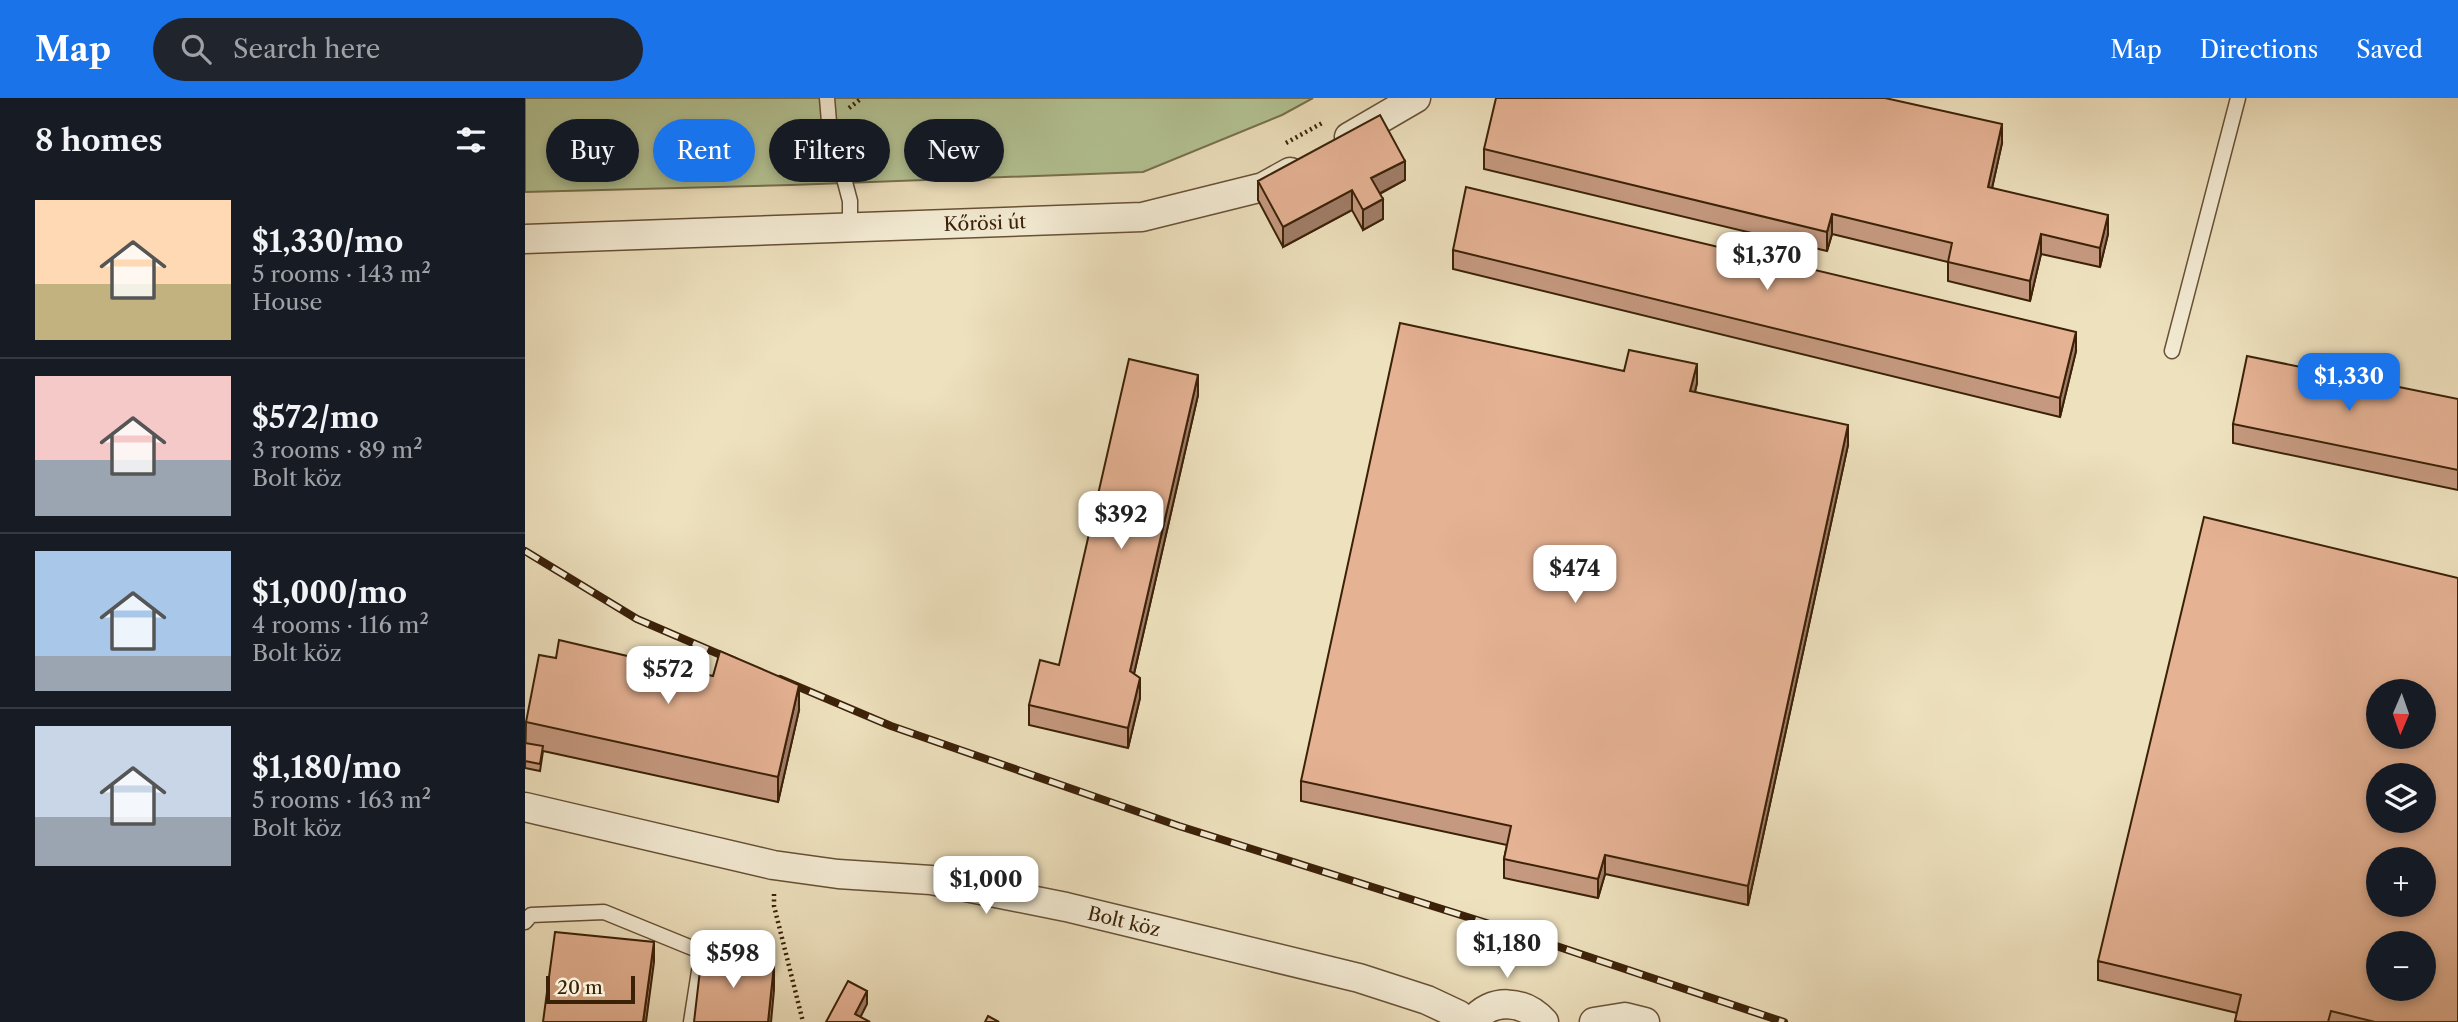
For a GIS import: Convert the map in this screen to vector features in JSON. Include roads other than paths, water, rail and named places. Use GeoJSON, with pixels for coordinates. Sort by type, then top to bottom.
{"type":"FeatureCollection","features":[{"type":"Feature","properties":{"kind":"street","name":"Kőrösi út"},"geometry":{"type":"LineString","coordinates":[[525,239],[1142,217],[1263,187],[1416,98]]}},
{"type":"Feature","properties":{"kind":"street","name":"Bolt köz"},"geometry":{"type":"LineString","coordinates":[[525,807],[773,865],[838,874],[931,880],[1066,907],[1359,978],[1427,1000],[1458,1015],[1464,1022]]}},
{"type":"Feature","properties":{"kind":"street"},"geometry":{"type":"LineString","coordinates":[[1472,1022],[1486,1009],[1499,1004],[1512,1004],[1525,1007],[1544,1022]]}},
{"type":"Feature","properties":{"kind":"street"},"geometry":{"type":"LineString","coordinates":[[1594,1022],[1625,1017],[1646,1022]]}},
{"type":"Feature","properties":{"kind":"lane"},"geometry":{"type":"LineString","coordinates":[[827,98],[829,122],[850,201],[850,228]]}},
{"type":"Feature","properties":{"kind":"lane"},"geometry":{"type":"LineString","coordinates":[[2172,351],[2238,98]]}},
{"type":"Feature","properties":{"kind":"lane"},"geometry":{"type":"LineString","coordinates":[[525,922],[531,915],[604,912],[702,952],[691,1022]]}},
{"type":"Feature","properties":{"kind":"railway"},"geometry":{"type":"LineString","coordinates":[[525,551],[637,619],[735,661]]}},
{"type":"Feature","properties":{"kind":"railway"},"geometry":{"type":"LineString","coordinates":[[780,679],[891,726],[1179,826],[1499,927],[1784,1022]]}}]}
